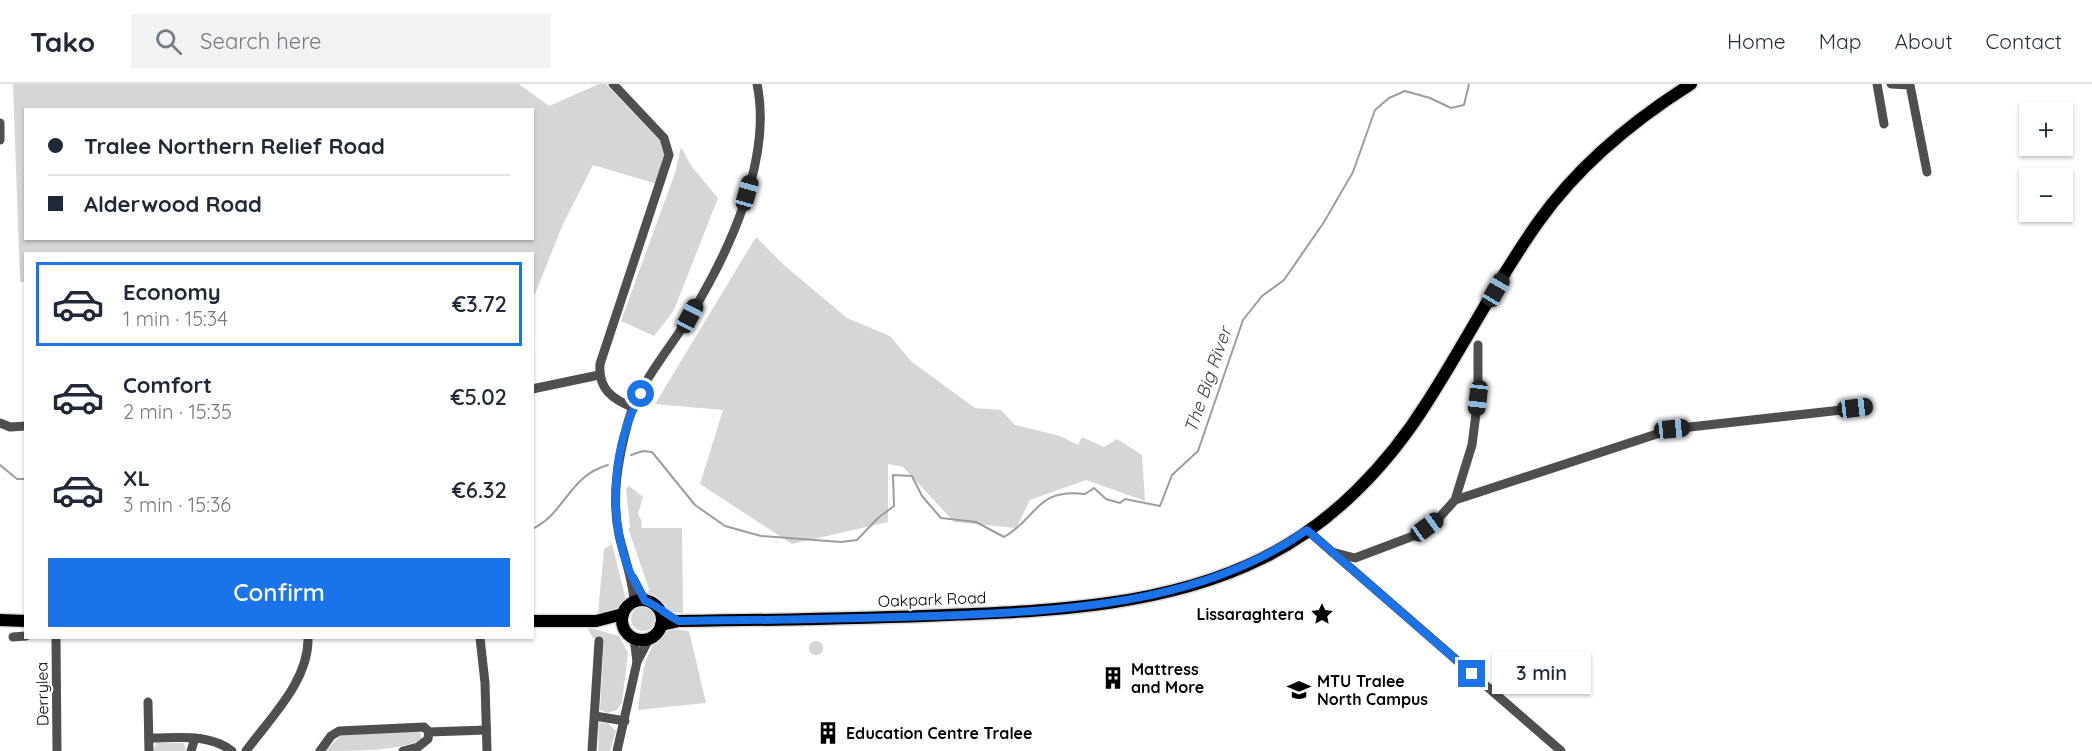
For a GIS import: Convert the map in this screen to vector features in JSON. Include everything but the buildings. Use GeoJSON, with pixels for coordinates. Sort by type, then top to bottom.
{"type":"FeatureCollection","features":[{"type":"Feature","properties":{"kind":"main road","name":"Oakpark Road"},"geometry":{"type":"LineString","coordinates":[[661,619],[679,621],[831,620],[1015,612],[1116,600],[1185,587],[1261,559],[1307,530],[1353,494],[1394,451],[1427,404],[1540,219],[1571,182],[1631,126],[1691,84]]}},
{"type":"Feature","properties":{"kind":"main road"},"geometry":{"type":"LineString","coordinates":[[534,621],[623,621],[640,601],[652,603],[661,619],[658,633],[649,639],[634,638],[623,621]]}},
{"type":"Feature","properties":{"kind":"main road"},"geometry":{"type":"LineString","coordinates":[[0,620],[24,621]]}},
{"type":"Feature","properties":{"kind":"street"},"geometry":{"type":"LineString","coordinates":[[613,84],[664,138],[669,155],[600,364],[599,375],[608,394],[634,408]]}},
{"type":"Feature","properties":{"kind":"street"},"geometry":{"type":"LineString","coordinates":[[640,601],[619,534],[616,493],[623,440],[634,408],[659,363],[690,316],[728,243],[743,205],[760,129],[757,84]]}},
{"type":"Feature","properties":{"kind":"street"},"geometry":{"type":"LineString","coordinates":[[1877,84],[1884,124]]}},
{"type":"Feature","properties":{"kind":"street"},"geometry":{"type":"LineString","coordinates":[[1891,84],[1910,86],[1927,172]]}},
{"type":"Feature","properties":{"kind":"street"},"geometry":{"type":"LineString","coordinates":[[0,123],[0,140]]}},
{"type":"Feature","properties":{"kind":"street"},"geometry":{"type":"LineString","coordinates":[[1330,552],[1355,558],[1416,535],[1438,519],[1455,500],[1462,484],[1472,445],[1478,398],[1478,345]]}},
{"type":"Feature","properties":{"kind":"street"},"geometry":{"type":"LineString","coordinates":[[534,389],[599,375]]}},
{"type":"Feature","properties":{"kind":"street"},"geometry":{"type":"LineString","coordinates":[[1455,500],[1672,429],[1868,407]]}},
{"type":"Feature","properties":{"kind":"street"},"geometry":{"type":"LineString","coordinates":[[0,423],[10,427],[24,426]]}},
{"type":"Feature","properties":{"kind":"street"},"geometry":{"type":"LineString","coordinates":[[1307,530],[1561,751]]}},
{"type":"Feature","properties":{"kind":"street"},"geometry":{"type":"LineString","coordinates":[[13,637],[24,636]]}},
{"type":"Feature","properties":{"kind":"street"},"geometry":{"type":"LineString","coordinates":[[634,638],[638,662]]}},
{"type":"Feature","properties":{"kind":"street","name":"Derrylea"},"geometry":{"type":"LineString","coordinates":[[56,639],[57,751]]}},
{"type":"Feature","properties":{"kind":"street"},"geometry":{"type":"LineString","coordinates":[[246,751],[300,674],[308,658],[308,639]]}},
{"type":"Feature","properties":{"kind":"street"},"geometry":{"type":"LineString","coordinates":[[480,639],[486,751]]}},
{"type":"Feature","properties":{"kind":"street"},"geometry":{"type":"LineString","coordinates":[[617,751],[638,662],[649,639]]}},
{"type":"Feature","properties":{"kind":"street"},"geometry":{"type":"LineString","coordinates":[[592,751],[599,641]]}},
{"type":"Feature","properties":{"kind":"street"},"geometry":{"type":"LineString","coordinates":[[148,702],[149,751]]}},
{"type":"Feature","properties":{"kind":"street"},"geometry":{"type":"LineString","coordinates":[[595,716],[625,721]]}},
{"type":"Feature","properties":{"kind":"street"},"geometry":{"type":"LineString","coordinates":[[320,751],[331,736],[339,731],[424,728],[429,732],[486,730]]}},
{"type":"Feature","properties":{"kind":"street"},"geometry":{"type":"LineString","coordinates":[[403,751],[418,747],[428,739],[429,732]]}},
{"type":"Feature","properties":{"kind":"street"},"geometry":{"type":"LineString","coordinates":[[149,738],[195,738],[220,742],[232,751]]}},
{"type":"Feature","properties":{"kind":"street"},"geometry":{"type":"LineString","coordinates":[[191,751],[195,738]]}},
{"type":"Feature","properties":{"kind":"shaded area"},"geometry":{"type":"Polygon","coordinates":[[[13,84],[519,84],[549,106],[599,84],[606,84],[666,147],[666,161],[657,184],[593,165],[563,224],[534,296],[534,252],[24,252],[24,282],[20,282],[13,84]]]}},
{"type":"Feature","properties":{"kind":"shaded area"},"geometry":{"type":"Polygon","coordinates":[[[681,147],[692,167],[718,198],[674,310],[654,336],[621,321],[675,173],[681,147]]]}},
{"type":"Feature","properties":{"kind":"shaded area"},"geometry":{"type":"Polygon","coordinates":[[[756,237],[784,265],[847,318],[890,336],[912,362],[975,408],[1001,410],[1015,425],[1060,436],[1078,445],[1082,437],[1104,447],[1117,439],[1142,455],[1145,501],[1086,480],[1030,500],[1016,528],[954,522],[903,467],[888,464],[888,522],[792,544],[700,484],[723,410],[655,404],[756,237]]]}},
{"type":"Feature","properties":{"kind":"shaded area"},"geometry":{"type":"Polygon","coordinates":[[[629,486],[643,497],[638,514],[642,522],[641,528],[682,528],[683,613],[670,612],[647,595],[649,589],[628,528],[630,528],[626,488],[629,486]]]}},
{"type":"Feature","properties":{"kind":"shaded area"},"geometry":{"type":"Polygon","coordinates":[[[612,544],[626,600],[617,609],[598,613],[604,549],[612,544]]]}},
{"type":"Feature","properties":{"kind":"shaded area"},"geometry":{"type":"Polygon","coordinates":[[[643,607],[648,608],[654,614],[654,624],[648,630],[643,631],[638,630],[632,624],[631,619],[632,614],[638,608],[643,607]]]}},
{"type":"Feature","properties":{"kind":"shaded area"},"geometry":{"type":"Polygon","coordinates":[[[587,627],[619,636],[628,653],[622,703],[617,710],[607,713],[600,710],[604,639],[593,638],[587,627]]]}},
{"type":"Feature","properties":{"kind":"shaded area"},"geometry":{"type":"Polygon","coordinates":[[[673,629],[689,631],[706,703],[638,710],[649,652],[663,634],[673,629]]]}},
{"type":"Feature","properties":{"kind":"shaded area"},"geometry":{"type":"Polygon","coordinates":[[[816,641],[821,643],[823,648],[821,653],[816,655],[811,653],[809,648],[811,643],[816,641]]]}},
{"type":"Feature","properties":{"kind":"shaded area"},"geometry":{"type":"Polygon","coordinates":[[[599,722],[608,723],[616,731],[610,751],[598,751],[599,722]]]}},
{"type":"Feature","properties":{"kind":"shaded area"},"geometry":{"type":"Polygon","coordinates":[[[418,731],[421,734],[421,740],[411,744],[375,750],[325,751],[342,734],[418,731]]]}},
{"type":"Feature","properties":{"kind":"shaded area"},"geometry":{"type":"Polygon","coordinates":[[[156,743],[184,743],[186,751],[153,751],[156,743]]]}},
{"type":"Feature","properties":{"kind":"waterway","name":"The Big River"},"geometry":{"type":"LineString","coordinates":[[631,455],[643,451],[652,452],[695,505],[725,526],[761,536],[841,542],[857,540],[878,518],[894,506],[893,475],[912,476],[922,496],[941,518],[976,522],[1004,537],[1046,500],[1069,493],[1085,494],[1094,488],[1106,499],[1120,503],[1125,499],[1160,506],[1172,475],[1198,451],[1243,320],[1262,296],[1284,280],[1324,222],[1353,172],[1375,110],[1389,98],[1405,91],[1430,98],[1451,108],[1464,105],[1469,84]]}},
{"type":"Feature","properties":{"kind":"waterway","name":"The Big River"},"geometry":{"type":"LineString","coordinates":[[0,465],[17,479],[24,479]]}},
{"type":"Feature","properties":{"kind":"waterway","name":"The Big River"},"geometry":{"type":"LineString","coordinates":[[534,528],[553,514],[584,477],[608,465]]}},
{"type":"Feature","properties":{"kind":"place","name":"Lissaraghtera"},"geometry":{"type":"Point","coordinates":[1322,614]}},
{"type":"Feature","properties":{"kind":"place","name":"Mattress and More"},"geometry":{"type":"Point","coordinates":[1113,678]}},
{"type":"Feature","properties":{"kind":"place","name":"MTU Tralee North Campus"},"geometry":{"type":"Point","coordinates":[1299,690]}},
{"type":"Feature","properties":{"kind":"place","name":"Education Centre Tralee"},"geometry":{"type":"Point","coordinates":[828,733]}},
{"type":"Feature","properties":{"kind":"route"},"geometry":{"type":"LineString","coordinates":[[641,394],[629,420],[618,465],[616,510],[619,534],[629,571],[645,601],[652,603],[661,613],[679,621],[831,620],[1015,612],[1151,595],[1221,576],[1276,552],[1307,530],[1472,674]]}}]}
